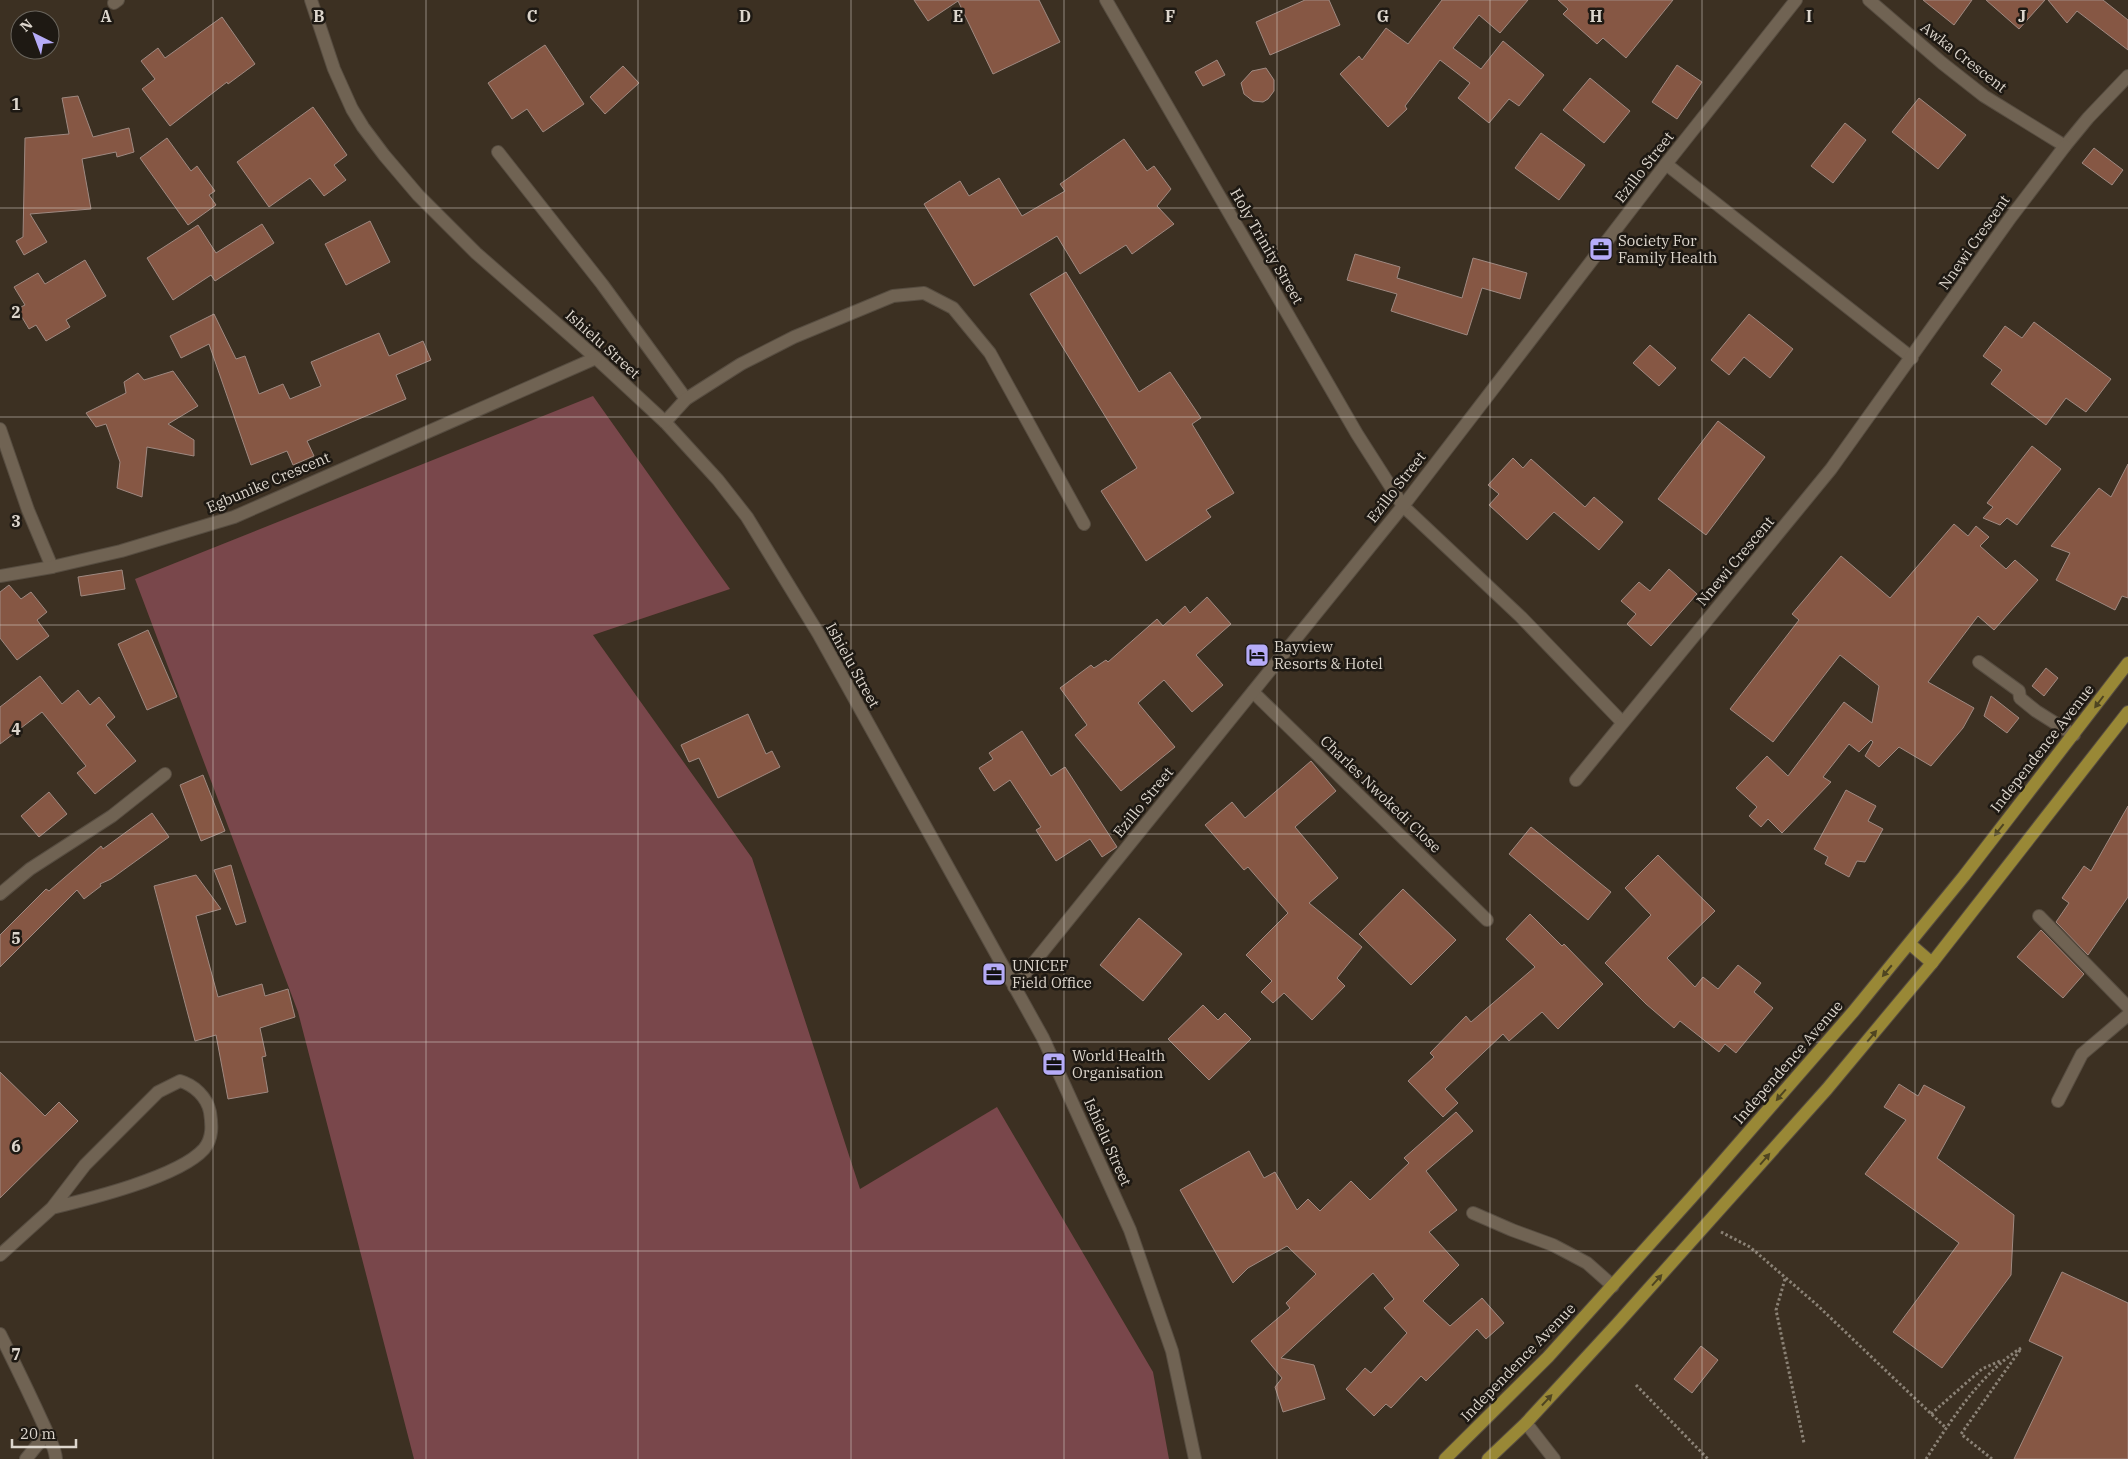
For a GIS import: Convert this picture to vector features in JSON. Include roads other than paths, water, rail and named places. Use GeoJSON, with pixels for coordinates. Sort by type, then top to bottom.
{"type":"FeatureCollection","features":[{"type":"Feature","properties":{"kind":"main road","name":"Independence Avenue"},"geometry":{"type":"LineString","coordinates":[[1446,1459],[1548,1357],[1613,1286],[1712,1175],[1910,944],[2128,663]]}},
{"type":"Feature","properties":{"kind":"main road"},"geometry":{"type":"LineString","coordinates":[[1488,1459],[1526,1423],[1707,1225],[1827,1089],[1932,963],[2128,712]]}},
{"type":"Feature","properties":{"kind":"main road"},"geometry":{"type":"LineString","coordinates":[[1910,944],[1932,963]]}},
{"type":"Feature","properties":{"kind":"street","name":"Ishielu Street"},"geometry":{"type":"LineString","coordinates":[[311,0],[334,69],[352,109],[384,155],[418,195],[476,253],[596,358],[665,422],[718,480],[747,518],[780,570],[922,817],[1043,1038],[1130,1230],[1172,1351],[1195,1459]]}},
{"type":"Feature","properties":{"kind":"street","name":"Holy Trinity Street"},"geometry":{"type":"LineString","coordinates":[[1106,0],[1352,426],[1403,506],[1521,617],[1622,722]]}},
{"type":"Feature","properties":{"kind":"street","name":"Ezillo Street"},"geometry":{"type":"LineString","coordinates":[[1014,988],[1403,506],[1666,164],[1796,0]]}},
{"type":"Feature","properties":{"kind":"street","name":"Awka Crescent"},"geometry":{"type":"LineString","coordinates":[[1869,0],[1942,63],[1984,96],[2065,146]]}},
{"type":"Feature","properties":{"kind":"street"},"geometry":{"type":"LineString","coordinates":[[2065,146],[2088,118],[2128,76]]}},
{"type":"Feature","properties":{"kind":"street","name":"Nnewi Crescent"},"geometry":{"type":"LineString","coordinates":[[1576,780],[1831,469],[2011,217],[2065,146]]}},
{"type":"Feature","properties":{"kind":"street"},"geometry":{"type":"LineString","coordinates":[[498,152],[602,284],[686,399]]}},
{"type":"Feature","properties":{"kind":"street"},"geometry":{"type":"LineString","coordinates":[[1666,164],[1912,358]]}},
{"type":"Feature","properties":{"kind":"street"},"geometry":{"type":"LineString","coordinates":[[665,422],[686,399],[740,364],[794,336],[893,296],[924,293],[953,308],[990,353],[1084,524]]}},
{"type":"Feature","properties":{"kind":"street","name":"Egbunike Crescent"},"geometry":{"type":"LineString","coordinates":[[0,576],[122,552],[234,517],[596,358]]}},
{"type":"Feature","properties":{"kind":"street"},"geometry":{"type":"LineString","coordinates":[[0,429],[28,510],[52,567]]}},
{"type":"Feature","properties":{"kind":"street"},"geometry":{"type":"LineString","coordinates":[[1980,662],[2019,691],[2020,698],[2036,711],[2074,735]]}},
{"type":"Feature","properties":{"kind":"street","name":"Charles Nwokedi Close"},"geometry":{"type":"LineString","coordinates":[[1253,692],[1487,920]]}},
{"type":"Feature","properties":{"kind":"street"},"geometry":{"type":"LineString","coordinates":[[0,894],[30,869],[112,816],[165,774]]}},
{"type":"Feature","properties":{"kind":"street"},"geometry":{"type":"LineString","coordinates":[[2039,916],[2128,1007]]}},
{"type":"Feature","properties":{"kind":"street"},"geometry":{"type":"LineString","coordinates":[[2058,1101],[2082,1054],[2128,1015]]}},
{"type":"Feature","properties":{"kind":"street"},"geometry":{"type":"LineString","coordinates":[[0,1254],[52,1208],[86,1166],[158,1092],[180,1081],[189,1084],[201,1094],[209,1108],[212,1125],[205,1148],[190,1160],[148,1180],[89,1199],[52,1208]]}},
{"type":"Feature","properties":{"kind":"street"},"geometry":{"type":"LineString","coordinates":[[1473,1213],[1553,1245],[1587,1263],[1613,1286]]}},
{"type":"Feature","properties":{"kind":"street"},"geometry":{"type":"LineString","coordinates":[[0,1334],[32,1395],[47,1433],[55,1446],[56,1459]]}},
{"type":"Feature","properties":{"kind":"street"},"geometry":{"type":"LineString","coordinates":[[1526,1423],[1554,1459]]}},
{"type":"Feature","properties":{"kind":"street"},"geometry":{"type":"LineString","coordinates":[[26,1459],[47,1433]]}},
{"type":"Feature","properties":{"kind":"place","name":"Society For Family Health"},"geometry":{"type":"Point","coordinates":[1601,249]}},
{"type":"Feature","properties":{"kind":"place","name":"Bayview Resorts & Hotel"},"geometry":{"type":"Point","coordinates":[1257,655]}},
{"type":"Feature","properties":{"kind":"place","name":"UNICEF Field Office"},"geometry":{"type":"Point","coordinates":[994,974]}},
{"type":"Feature","properties":{"kind":"place","name":"World Health Organisation"},"geometry":{"type":"Point","coordinates":[1054,1064]}}]}
